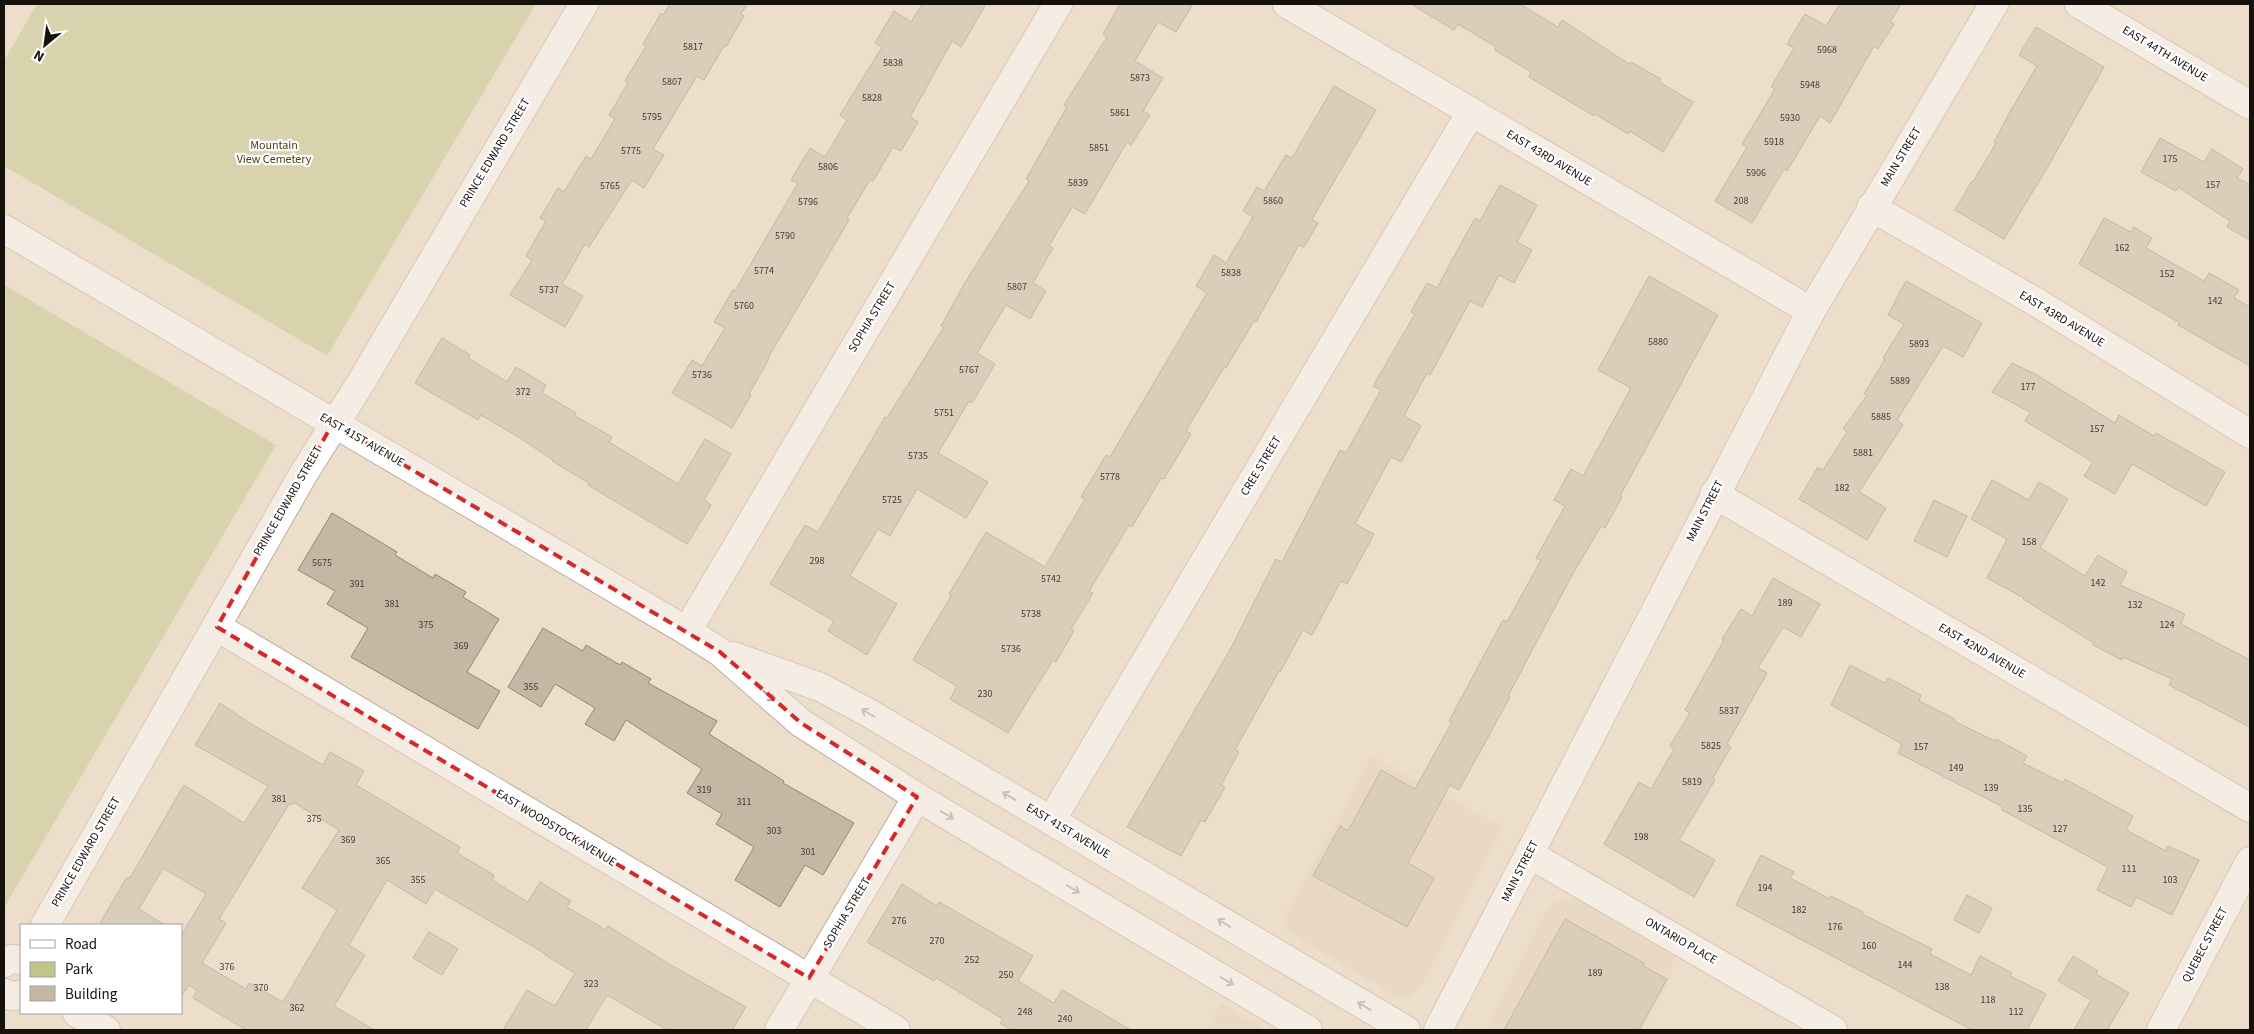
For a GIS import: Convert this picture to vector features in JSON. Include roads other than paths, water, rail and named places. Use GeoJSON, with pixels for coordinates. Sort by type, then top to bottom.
{"type":"FeatureCollection","features":[{"type":"Feature","properties":{"kind":"street","name":"PRINCE EDWARD STREET"},"geometry":{"type":"LineString","coordinates":[[46,924],[333,423],[360,384],[584,4]]}},
{"type":"Feature","properties":{"kind":"street","name":"SOPHIA STREET"},"geometry":{"type":"LineString","coordinates":[[687,631],[1058,4]]}},
{"type":"Feature","properties":{"kind":"street","name":"MAIN STREET"},"geometry":{"type":"LineString","coordinates":[[1438,1030],[1810,310],[1994,4]]}},
{"type":"Feature","properties":{"kind":"street","name":"EAST 44TH AVENUE"},"geometry":{"type":"LineString","coordinates":[[2079,4],[2250,105]]}},
{"type":"Feature","properties":{"kind":"street","name":"EAST 43RD AVENUE"},"geometry":{"type":"LineString","coordinates":[[1297,6],[1471,112],[1810,310]]}},
{"type":"Feature","properties":{"kind":"street","name":"CREE STREET"},"geometry":{"type":"LineString","coordinates":[[1051,821],[1471,112]]}},
{"type":"Feature","properties":{"kind":"street","name":"EAST 43RD AVENUE"},"geometry":{"type":"LineString","coordinates":[[1871,207],[2036,302],[2250,434]]}},
{"type":"Feature","properties":{"kind":"street","name":"EAST 41ST AVENUE"},"geometry":{"type":"LineString","coordinates":[[4,230],[687,631],[720,652],[801,724],[917,797],[1308,1030]]}},
{"type":"Feature","properties":{"kind":"street","name":"EAST 42ND AVENUE"},"geometry":{"type":"LineString","coordinates":[[1714,494],[2250,808]]}},
{"type":"Feature","properties":{"kind":"street","name":"EAST WOODSTOCK AVENUE"},"geometry":{"type":"LineString","coordinates":[[217,627],[896,1030]]}},
{"type":"Feature","properties":{"kind":"street","name":"EAST 41ST AVENUE"},"geometry":{"type":"LineString","coordinates":[[720,652],[820,687],[867,712],[1406,1030]]}},
{"type":"Feature","properties":{"kind":"street","name":"SOPHIA STREET"},"geometry":{"type":"LineString","coordinates":[[779,1030],[917,797]]}},
{"type":"Feature","properties":{"kind":"street","name":"ONTARIO PLACE"},"geometry":{"type":"LineString","coordinates":[[1529,854],[1833,1030]]}},
{"type":"Feature","properties":{"kind":"street","name":"QUEBEC STREET"},"geometry":{"type":"LineString","coordinates":[[2161,1030],[2250,861]]}},
{"type":"Feature","properties":{"kind":"street"},"geometry":{"type":"LineString","coordinates":[[4,963],[12,959],[20,960]]}},
{"type":"Feature","properties":{"kind":"street"},"geometry":{"type":"LineString","coordinates":[[79,1014],[106,1030]]}},
{"type":"Feature","properties":{"kind":"park label","name":"Mountain View Cemetery"},"geometry":{"type":"Point","coordinates":[274,152]}}]}
